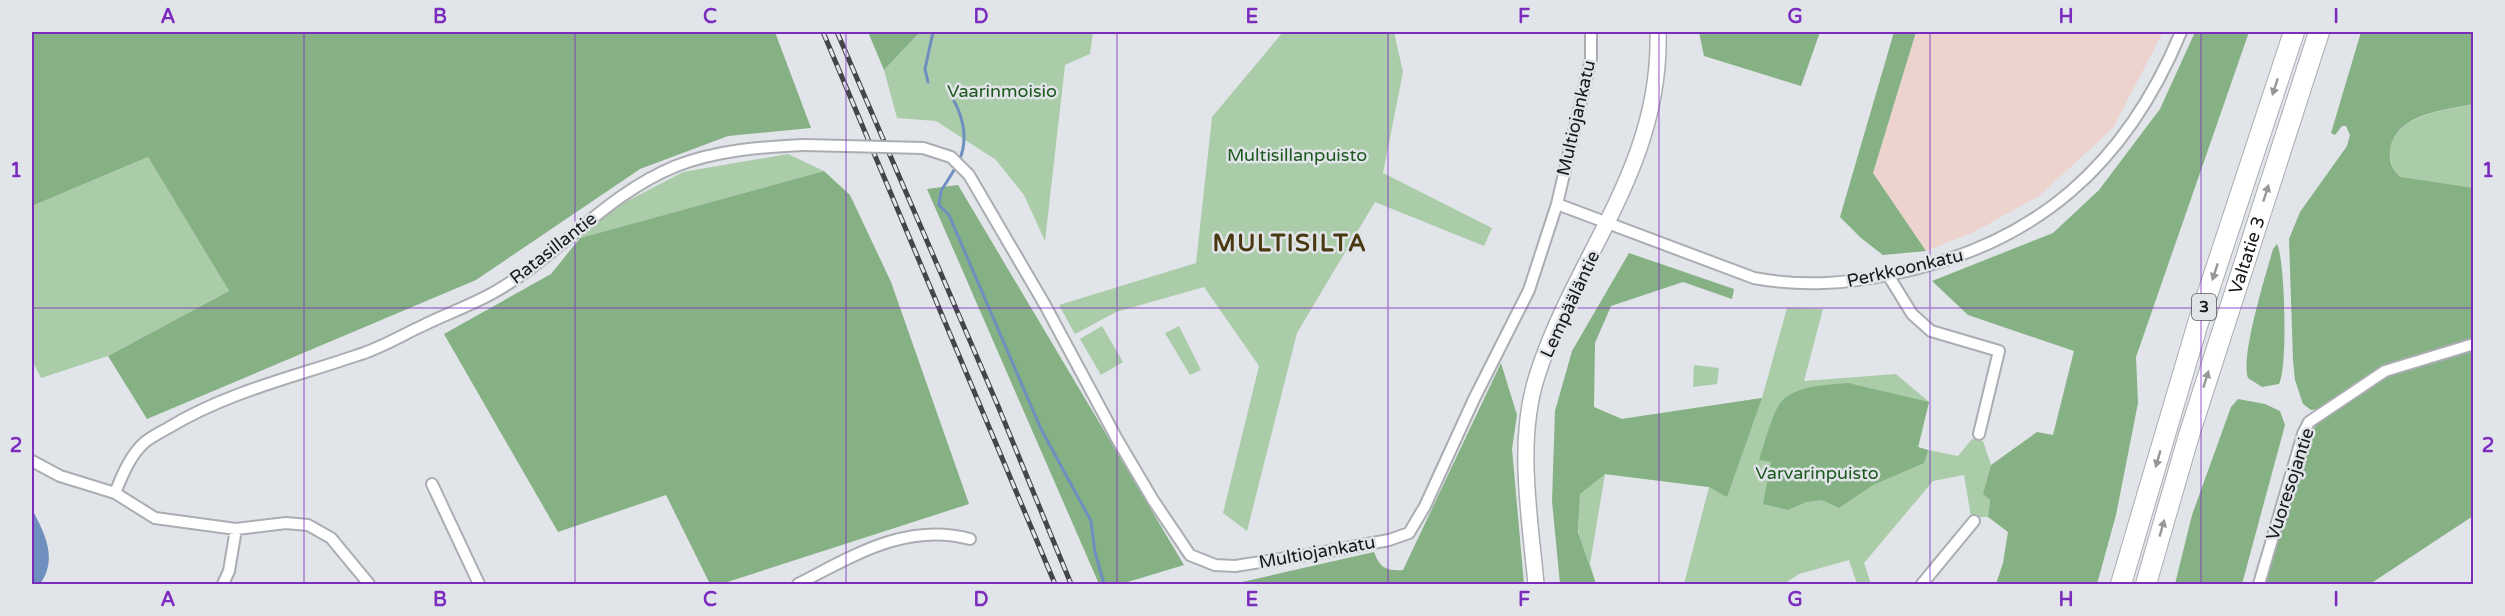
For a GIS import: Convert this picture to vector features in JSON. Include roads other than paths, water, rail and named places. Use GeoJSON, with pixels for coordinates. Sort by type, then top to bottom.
{"type":"FeatureCollection","features":[{"type":"Feature","properties":{"kind":"highway","name":"Valtatie 3"},"geometry":{"type":"LineString","coordinates":[[2121,585],[2198,323],[2294,32]]}},
{"type":"Feature","properties":{"kind":"highway","name":"Valtatie 3"},"geometry":{"type":"LineString","coordinates":[[2146,585],[2189,435],[2319,32]]}},
{"type":"Feature","properties":{"kind":"main road","name":"Lempääläntie"},"geometry":{"type":"LineString","coordinates":[[1536,585],[1528,484],[1531,399],[1555,328],[1607,225],[1638,155],[1648,122],[1657,73],[1658,32]]}},
{"type":"Feature","properties":{"kind":"street","name":"Multiojankatu"},"geometry":{"type":"LineString","coordinates":[[1028,274],[1117,439],[1153,500],[1190,555],[1215,565],[1235,566],[1389,540],[1409,533],[1425,506],[1474,399],[1529,290],[1557,204],[1591,59],[1591,32]]}},
{"type":"Feature","properties":{"kind":"street","name":"Perkkoonkatu"},"geometry":{"type":"LineString","coordinates":[[1607,225],[1754,278],[1778,283],[1842,284],[1951,260],[2022,227],[2063,198],[2094,171],[2135,121],[2166,67],[2181,32]]}},
{"type":"Feature","properties":{"kind":"street","name":"Ratasillantie"},"geometry":{"type":"LineString","coordinates":[[115,493],[125,469],[144,442],[183,419],[230,397],[293,374],[360,355],[496,291],[539,264],[615,200],[676,166],[708,156],[740,149],[805,145],[923,148],[951,158],[969,175],[1028,274]]}},
{"type":"Feature","properties":{"kind":"street"},"geometry":{"type":"LineString","coordinates":[[1557,204],[1607,225]]}},
{"type":"Feature","properties":{"kind":"street"},"geometry":{"type":"LineString","coordinates":[[1888,275],[1912,314],[1931,331],[1999,351],[1979,434]]}},
{"type":"Feature","properties":{"kind":"street","name":"Vuoresojantie"},"geometry":{"type":"LineString","coordinates":[[2259,585],[2303,434],[2309,422],[2385,371],[2474,344]]}},
{"type":"Feature","properties":{"kind":"street"},"geometry":{"type":"LineString","coordinates":[[32,461],[60,476],[115,493],[155,518],[236,529],[286,523],[308,525],[332,538],[369,585]]}},
{"type":"Feature","properties":{"kind":"street"},"geometry":{"type":"LineString","coordinates":[[432,484],[479,585]]}},
{"type":"Feature","properties":{"kind":"street"},"geometry":{"type":"LineString","coordinates":[[1922,585],[1974,521]]}},
{"type":"Feature","properties":{"kind":"street"},"geometry":{"type":"LineString","coordinates":[[223,585],[229,571],[236,529]]}},
{"type":"Feature","properties":{"kind":"street"},"geometry":{"type":"LineString","coordinates":[[798,585],[841,562],[896,539],[945,532],[970,539]]}},
{"type":"Feature","properties":{"kind":"water"},"geometry":{"type":"Polygon","coordinates":[[[32,509],[48,546],[48,565],[40,584],[32,584],[32,509]]]}},
{"type":"Feature","properties":{"kind":"waterway"},"geometry":{"type":"LineString","coordinates":[[928,82],[925,69],[933,32]]}},
{"type":"Feature","properties":{"kind":"waterway"},"geometry":{"type":"LineString","coordinates":[[954,101],[964,130],[959,161]]}},
{"type":"Feature","properties":{"kind":"waterway"},"geometry":{"type":"LineString","coordinates":[[956,167],[941,191],[939,205],[949,215],[1041,429],[1091,521],[1095,552],[1104,584]]}},
{"type":"Feature","properties":{"kind":"railway"},"geometry":{"type":"LineString","coordinates":[[823,32],[1055,584]]}},
{"type":"Feature","properties":{"kind":"railway"},"geometry":{"type":"LineString","coordinates":[[837,32],[998,406],[1071,584]]}},
{"type":"Feature","properties":{"kind":"district","name":"MULTISILTA"},"geometry":{"type":"Point","coordinates":[1290,243]}},
{"type":"Feature","properties":{"kind":"park label","name":"Vaarinmoisio"},"geometry":{"type":"Point","coordinates":[1002,91]}},
{"type":"Feature","properties":{"kind":"park label","name":"Multisillanpuisto"},"geometry":{"type":"Point","coordinates":[1297,155]}},
{"type":"Feature","properties":{"kind":"park label","name":"Varvarinpuisto"},"geometry":{"type":"Point","coordinates":[1817,473]}}]}
